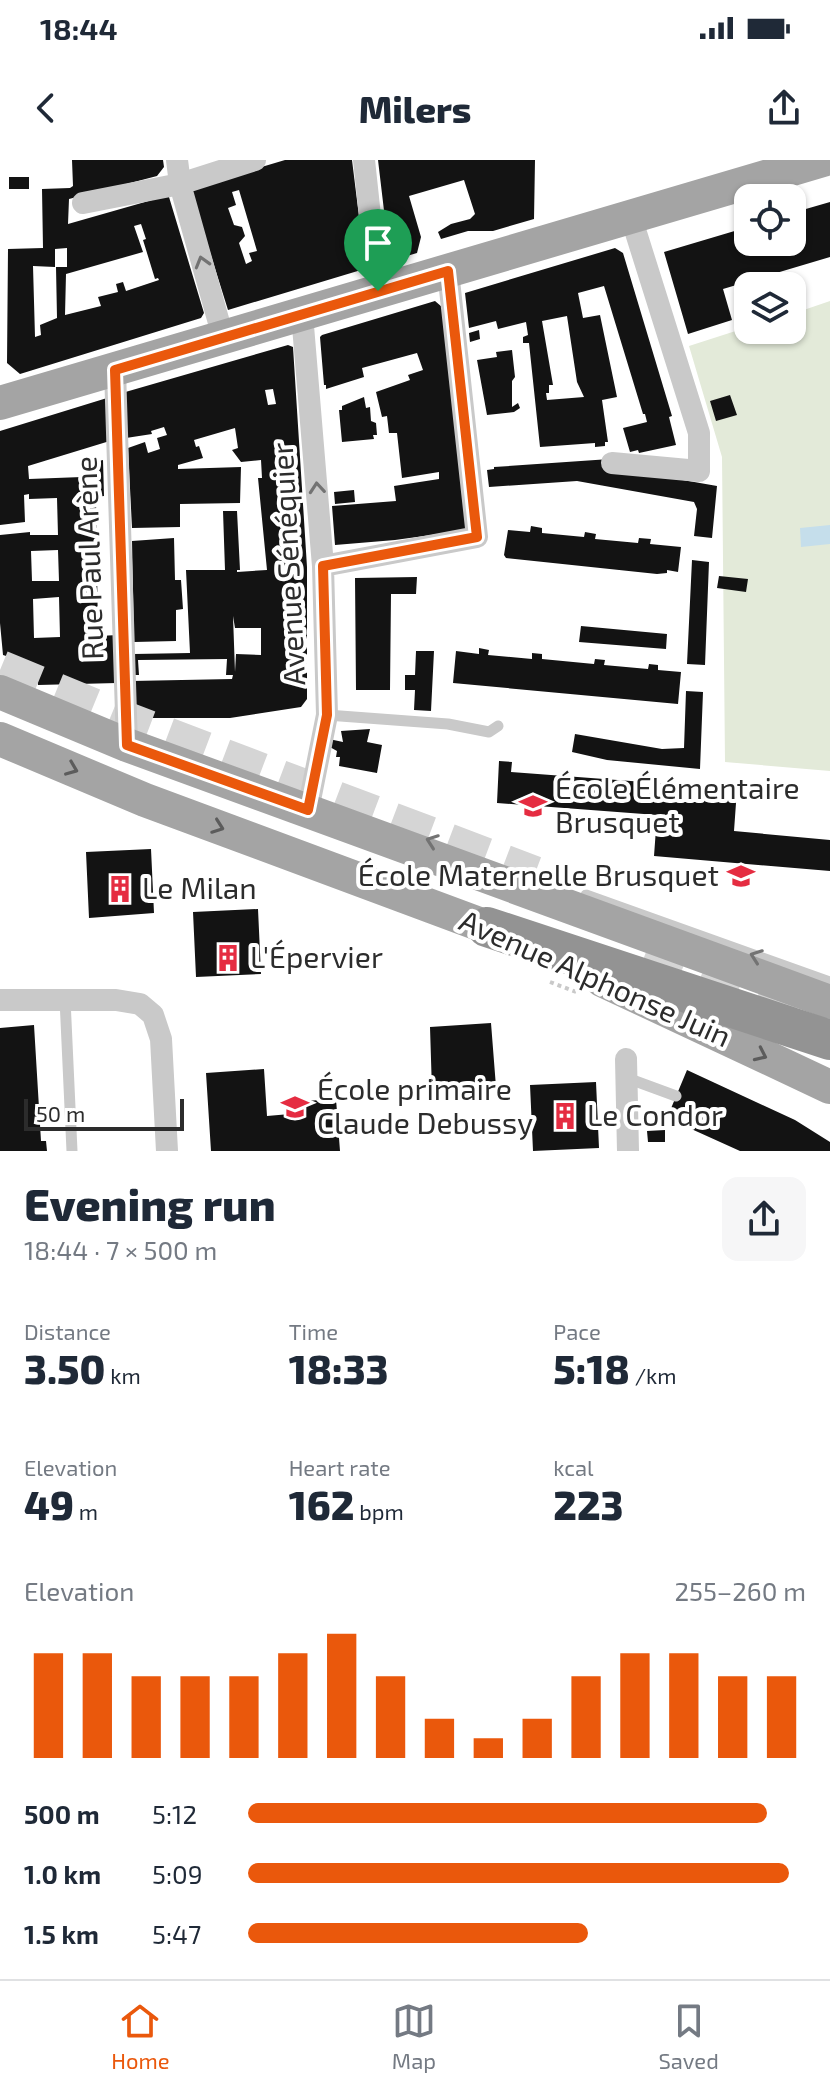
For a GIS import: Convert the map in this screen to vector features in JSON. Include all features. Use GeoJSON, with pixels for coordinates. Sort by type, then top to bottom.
{"type":"FeatureCollection","features":[{"type":"Feature","properties":{"kind":"highway"},"geometry":{"type":"LineString","coordinates":[[487,927],[830,1040]]}},
{"type":"Feature","properties":{"kind":"main road"},"geometry":{"type":"LineString","coordinates":[[0,403],[823,160]]}},
{"type":"Feature","properties":{"kind":"main road","name":"Avenue Alphonse Juin"},"geometry":{"type":"LineString","coordinates":[[0,692],[127,731],[310,799],[830,1002]]}},
{"type":"Feature","properties":{"kind":"main road","name":"Avenue Alphonse Juin"},"geometry":{"type":"LineString","coordinates":[[0,739],[145,800],[487,927],[830,1087]]}},
{"type":"Feature","properties":{"kind":"street"},"geometry":{"type":"LineString","coordinates":[[177,160],[180,184],[223,337]]}},
{"type":"Feature","properties":{"kind":"street"},"geometry":{"type":"LineString","coordinates":[[83,203],[180,184],[255,160]]}},
{"type":"Feature","properties":{"kind":"street"},"geometry":{"type":"LineString","coordinates":[[364,160],[378,291]]}},
{"type":"Feature","properties":{"kind":"street"},"geometry":{"type":"LineString","coordinates":[[612,463],[699,471],[699,433],[631,217]]}},
{"type":"Feature","properties":{"kind":"street"},"geometry":{"type":"LineString","coordinates":[[323,566],[477,537],[448,271]]}},
{"type":"Feature","properties":{"kind":"street","name":"Avenue Sénéquier"},"geometry":{"type":"LineString","coordinates":[[302,314],[323,566],[327,715],[310,799]]}},
{"type":"Feature","properties":{"kind":"street","name":"Rue Paul Arène"},"geometry":{"type":"LineString","coordinates":[[115,370],[127,731]]}},
{"type":"Feature","properties":{"kind":"street"},"geometry":{"type":"LineString","coordinates":[[0,1000],[116,1000],[140,1004],[153,1015],[161,1039],[167,1151]]}},
{"type":"Feature","properties":{"kind":"street"},"geometry":{"type":"LineString","coordinates":[[627,1068],[628,1151]]}},
{"type":"Feature","properties":{"kind":"lane"},"geometry":{"type":"LineString","coordinates":[[327,715],[433,723],[489,732],[498,726]]}},
{"type":"Feature","properties":{"kind":"lane"},"geometry":{"type":"LineString","coordinates":[[570,889],[830,982]]}},
{"type":"Feature","properties":{"kind":"lane"},"geometry":{"type":"LineString","coordinates":[[65,999],[72,1151]]}},
{"type":"Feature","properties":{"kind":"lane"},"geometry":{"type":"LineString","coordinates":[[627,1068],[676,1096]]}},
{"type":"Feature","properties":{"kind":"green space"},"geometry":{"type":"Polygon","coordinates":[[[830,301],[830,771],[725,762],[722,457],[689,346],[734,332],[734,344],[806,344],[806,309],[830,301]]]}},
{"type":"Feature","properties":{"kind":"water"},"geometry":{"type":"Polygon","coordinates":[[[830,525],[830,544],[801,547],[800,528],[830,525]]]}},
{"type":"Feature","properties":{"kind":"building"},"geometry":{"type":"Polygon","coordinates":[[[72,160],[163,160],[164,167],[157,176],[69,199],[68,224],[169,197],[204,313],[201,318],[20,374],[7,363],[8,249],[43,248],[42,189],[73,186],[72,160]],[[141,224],[134,226],[143,252],[66,274],[65,315],[101,306],[98,297],[118,292],[116,284],[123,282],[126,291],[159,280],[155,279],[141,224]],[[67,248],[55,249],[55,267],[33,266],[35,337],[41,335],[40,325],[57,318],[56,267],[67,267],[67,248]]]}},
{"type":"Feature","properties":{"kind":"building"},"geometry":{"type":"Polygon","coordinates":[[[285,160],[352,160],[365,265],[361,270],[228,310],[190,188],[285,160]],[[239,190],[232,192],[236,205],[228,208],[234,225],[242,227],[245,236],[239,243],[246,264],[252,261],[249,253],[257,251],[239,190]]]}},
{"type":"Feature","properties":{"kind":"building"},"geometry":{"type":"Polygon","coordinates":[[[378,160],[535,160],[534,219],[493,231],[468,231],[441,239],[438,232],[475,214],[464,180],[409,196],[421,237],[417,253],[390,261],[378,160]]]}},
{"type":"Feature","properties":{"kind":"building"},"geometry":{"type":"Polygon","coordinates":[[[9,177],[29,177],[29,189],[9,189],[9,177]]]}},
{"type":"Feature","properties":{"kind":"building"},"geometry":{"type":"Polygon","coordinates":[[[830,202],[830,257],[780,272],[734,272],[734,286],[723,289],[732,320],[688,334],[664,252],[734,231],[734,256],[806,256],[806,209],[830,202]]]}},
{"type":"Feature","properties":{"kind":"building"},"geometry":{"type":"Polygon","coordinates":[[[615,248],[623,253],[672,416],[669,417],[676,445],[630,452],[623,428],[647,422],[604,286],[578,293],[583,318],[600,315],[617,397],[602,400],[608,442],[605,446],[595,447],[595,443],[540,447],[529,343],[523,343],[523,337],[528,335],[526,322],[498,329],[496,321],[469,328],[465,293],[615,248]],[[567,316],[542,321],[553,385],[549,385],[547,400],[584,397],[577,382],[567,316]]]}},
{"type":"Feature","properties":{"kind":"building"},"geometry":{"type":"Polygon","coordinates":[[[435,301],[442,307],[475,529],[335,545],[332,506],[396,501],[394,486],[439,479],[439,472],[402,478],[397,433],[389,433],[387,416],[382,417],[376,392],[410,380],[408,375],[423,370],[417,353],[362,368],[364,377],[326,389],[320,337],[435,301]]]}},
{"type":"Feature","properties":{"kind":"building"},"geometry":{"type":"Polygon","coordinates":[[[479,330],[480,339],[470,342],[469,333],[479,330]]]}},
{"type":"Feature","properties":{"kind":"building"},"geometry":{"type":"Polygon","coordinates":[[[288,345],[293,347],[307,567],[307,699],[301,707],[230,718],[133,718],[132,681],[232,679],[233,675],[226,675],[227,659],[138,660],[139,675],[131,675],[134,654],[190,653],[186,570],[225,570],[223,511],[237,511],[240,570],[237,572],[267,570],[258,478],[262,478],[261,460],[241,462],[232,450],[238,448],[235,428],[194,440],[203,458],[178,465],[178,469],[241,467],[240,503],[180,504],[180,527],[132,528],[128,448],[145,442],[148,453],[160,449],[157,438],[167,435],[164,427],[151,431],[152,434],[126,438],[122,393],[288,345]],[[273,389],[265,390],[268,405],[276,404],[273,389]],[[233,616],[235,672],[236,654],[261,655],[261,628],[235,628],[233,616]]]}},
{"type":"Feature","properties":{"kind":"building"},"geometry":{"type":"Polygon","coordinates":[[[512,350],[515,377],[512,381],[512,407],[518,403],[520,408],[514,412],[487,415],[477,360],[497,357],[496,352],[512,350]]]}},
{"type":"Feature","properties":{"kind":"building"},"geometry":{"type":"Polygon","coordinates":[[[730,395],[737,415],[716,421],[710,401],[730,395]]]}},
{"type":"Feature","properties":{"kind":"building"},"geometry":{"type":"Polygon","coordinates":[[[364,397],[366,408],[370,407],[371,421],[376,423],[377,435],[373,435],[374,439],[342,442],[339,410],[364,397]]]}},
{"type":"Feature","properties":{"kind":"building"},"geometry":{"type":"Polygon","coordinates":[[[107,398],[113,440],[28,466],[29,479],[82,477],[82,465],[103,460],[104,496],[96,497],[98,636],[118,635],[117,683],[38,685],[35,665],[3,655],[0,535],[30,532],[30,535],[58,535],[57,498],[29,499],[29,494],[24,495],[25,522],[0,525],[0,431],[107,398]],[[58,550],[31,551],[32,581],[59,581],[58,550]],[[59,597],[33,599],[34,638],[60,637],[59,597]]]}},
{"type":"Feature","properties":{"kind":"building"},"geometry":{"type":"Polygon","coordinates":[[[610,459],[609,467],[717,486],[712,538],[694,536],[697,509],[694,502],[577,481],[489,487],[487,470],[494,467],[610,459]]]}},
{"type":"Feature","properties":{"kind":"building"},"geometry":{"type":"Polygon","coordinates":[[[354,490],[355,502],[335,504],[334,492],[354,490]]]}},
{"type":"Feature","properties":{"kind":"building"},"geometry":{"type":"Polygon","coordinates":[[[531,526],[542,528],[542,533],[584,537],[585,532],[596,534],[595,539],[638,543],[639,538],[651,539],[650,544],[681,547],[678,572],[667,570],[667,573],[657,574],[506,558],[508,530],[530,532],[531,526]]]}},
{"type":"Feature","properties":{"kind":"building"},"geometry":{"type":"Polygon","coordinates":[[[174,538],[175,580],[181,580],[183,609],[176,610],[176,641],[134,642],[132,541],[174,538]]]}},
{"type":"Feature","properties":{"kind":"building"},"geometry":{"type":"Polygon","coordinates":[[[692,560],[709,562],[705,665],[687,664],[692,560]]]}},
{"type":"Feature","properties":{"kind":"building"},"geometry":{"type":"Polygon","coordinates":[[[719,576],[748,579],[746,592],[717,588],[719,576]]]}},
{"type":"Feature","properties":{"kind":"building"},"geometry":{"type":"Polygon","coordinates":[[[417,577],[416,594],[391,594],[390,690],[356,690],[355,578],[417,577]]]}},
{"type":"Feature","properties":{"kind":"building"},"geometry":{"type":"Polygon","coordinates":[[[581,626],[667,634],[666,649],[579,642],[581,626]]]}},
{"type":"Feature","properties":{"kind":"building"},"geometry":{"type":"Polygon","coordinates":[[[479,648],[489,650],[488,655],[532,659],[532,653],[542,654],[542,659],[594,664],[595,659],[605,660],[604,665],[648,669],[649,664],[658,665],[658,670],[681,672],[678,704],[453,683],[456,651],[479,654],[479,648]]]}},
{"type":"Feature","properties":{"kind":"building"},"geometry":{"type":"Polygon","coordinates":[[[416,651],[434,651],[431,711],[414,710],[415,690],[405,690],[405,675],[415,675],[416,651]]]}},
{"type":"Feature","properties":{"kind":"building"},"geometry":{"type":"Polygon","coordinates":[[[686,691],[703,692],[700,769],[607,760],[572,752],[575,734],[662,749],[684,748],[686,691]]]}},
{"type":"Feature","properties":{"kind":"building"},"geometry":{"type":"Polygon","coordinates":[[[370,729],[367,742],[382,745],[377,773],[339,766],[340,757],[336,757],[337,751],[328,746],[329,739],[343,742],[341,731],[370,729]]]}},
{"type":"Feature","properties":{"kind":"building"},"geometry":{"type":"Polygon","coordinates":[[[499,761],[512,762],[511,772],[737,789],[734,831],[830,840],[830,871],[654,856],[657,815],[497,803],[499,761]]]}},
{"type":"Feature","properties":{"kind":"building","name":"Le Milan"},"geometry":{"type":"Polygon","coordinates":[[[151,849],[154,913],[89,918],[86,852],[151,849]]]}},
{"type":"Feature","properties":{"kind":"building","name":"L'Épervier"},"geometry":{"type":"Polygon","coordinates":[[[258,909],[261,974],[196,977],[193,912],[258,909]]]}},
{"type":"Feature","properties":{"kind":"building"},"geometry":{"type":"Polygon","coordinates":[[[491,1023],[496,1087],[432,1091],[430,1027],[491,1023]]]}},
{"type":"Feature","properties":{"kind":"building"},"geometry":{"type":"Polygon","coordinates":[[[34,1025],[41,1141],[46,1141],[47,1151],[0,1151],[0,1028],[34,1025]]]}},
{"type":"Feature","properties":{"kind":"building"},"geometry":{"type":"Polygon","coordinates":[[[264,1069],[267,1116],[290,1114],[289,1102],[336,1099],[340,1151],[211,1151],[206,1073],[264,1069]]]}},
{"type":"Feature","properties":{"kind":"building"},"geometry":{"type":"Polygon","coordinates":[[[687,1070],[795,1120],[830,1142],[830,1151],[740,1151],[667,1118],[687,1070]]]}},
{"type":"Feature","properties":{"kind":"building","name":"Le Condor"},"geometry":{"type":"Polygon","coordinates":[[[596,1082],[599,1148],[533,1151],[530,1085],[596,1082]]]}},
{"type":"Feature","properties":{"kind":"building"},"geometry":{"type":"Polygon","coordinates":[[[665,1130],[665,1142],[648,1142],[647,1131],[665,1130]]]}},
{"type":"Feature","properties":{"kind":"tunnel"},"geometry":{"type":"LineString","coordinates":[[0,670],[124,721],[534,876]]}},
{"type":"Feature","properties":{"kind":"tunnel"},"geometry":{"type":"LineString","coordinates":[[646,952],[819,1016]]}},
{"type":"Feature","properties":{"kind":"place","name":"École Élémentaire Brusquet"},"geometry":{"type":"Point","coordinates":[533,806]}},
{"type":"Feature","properties":{"kind":"place","name":"École Maternelle Brusquet"},"geometry":{"type":"Point","coordinates":[741,876]}},
{"type":"Feature","properties":{"kind":"place","name":"Le Milan"},"geometry":{"type":"Point","coordinates":[120,889]}},
{"type":"Feature","properties":{"kind":"place","name":"L'Épervier"},"geometry":{"type":"Point","coordinates":[228,958]}},
{"type":"Feature","properties":{"kind":"place","name":"École primaire Claude Debussy"},"geometry":{"type":"Point","coordinates":[295,1107]}},
{"type":"Feature","properties":{"kind":"place","name":"Le Condor"},"geometry":{"type":"Point","coordinates":[565,1116]}},
{"type":"Feature","properties":{"kind":"route"},"geometry":{"type":"LineString","coordinates":[[448,271],[477,537],[323,566],[327,715],[308,810],[127,745],[115,370],[378,291],[448,271]]}}]}
